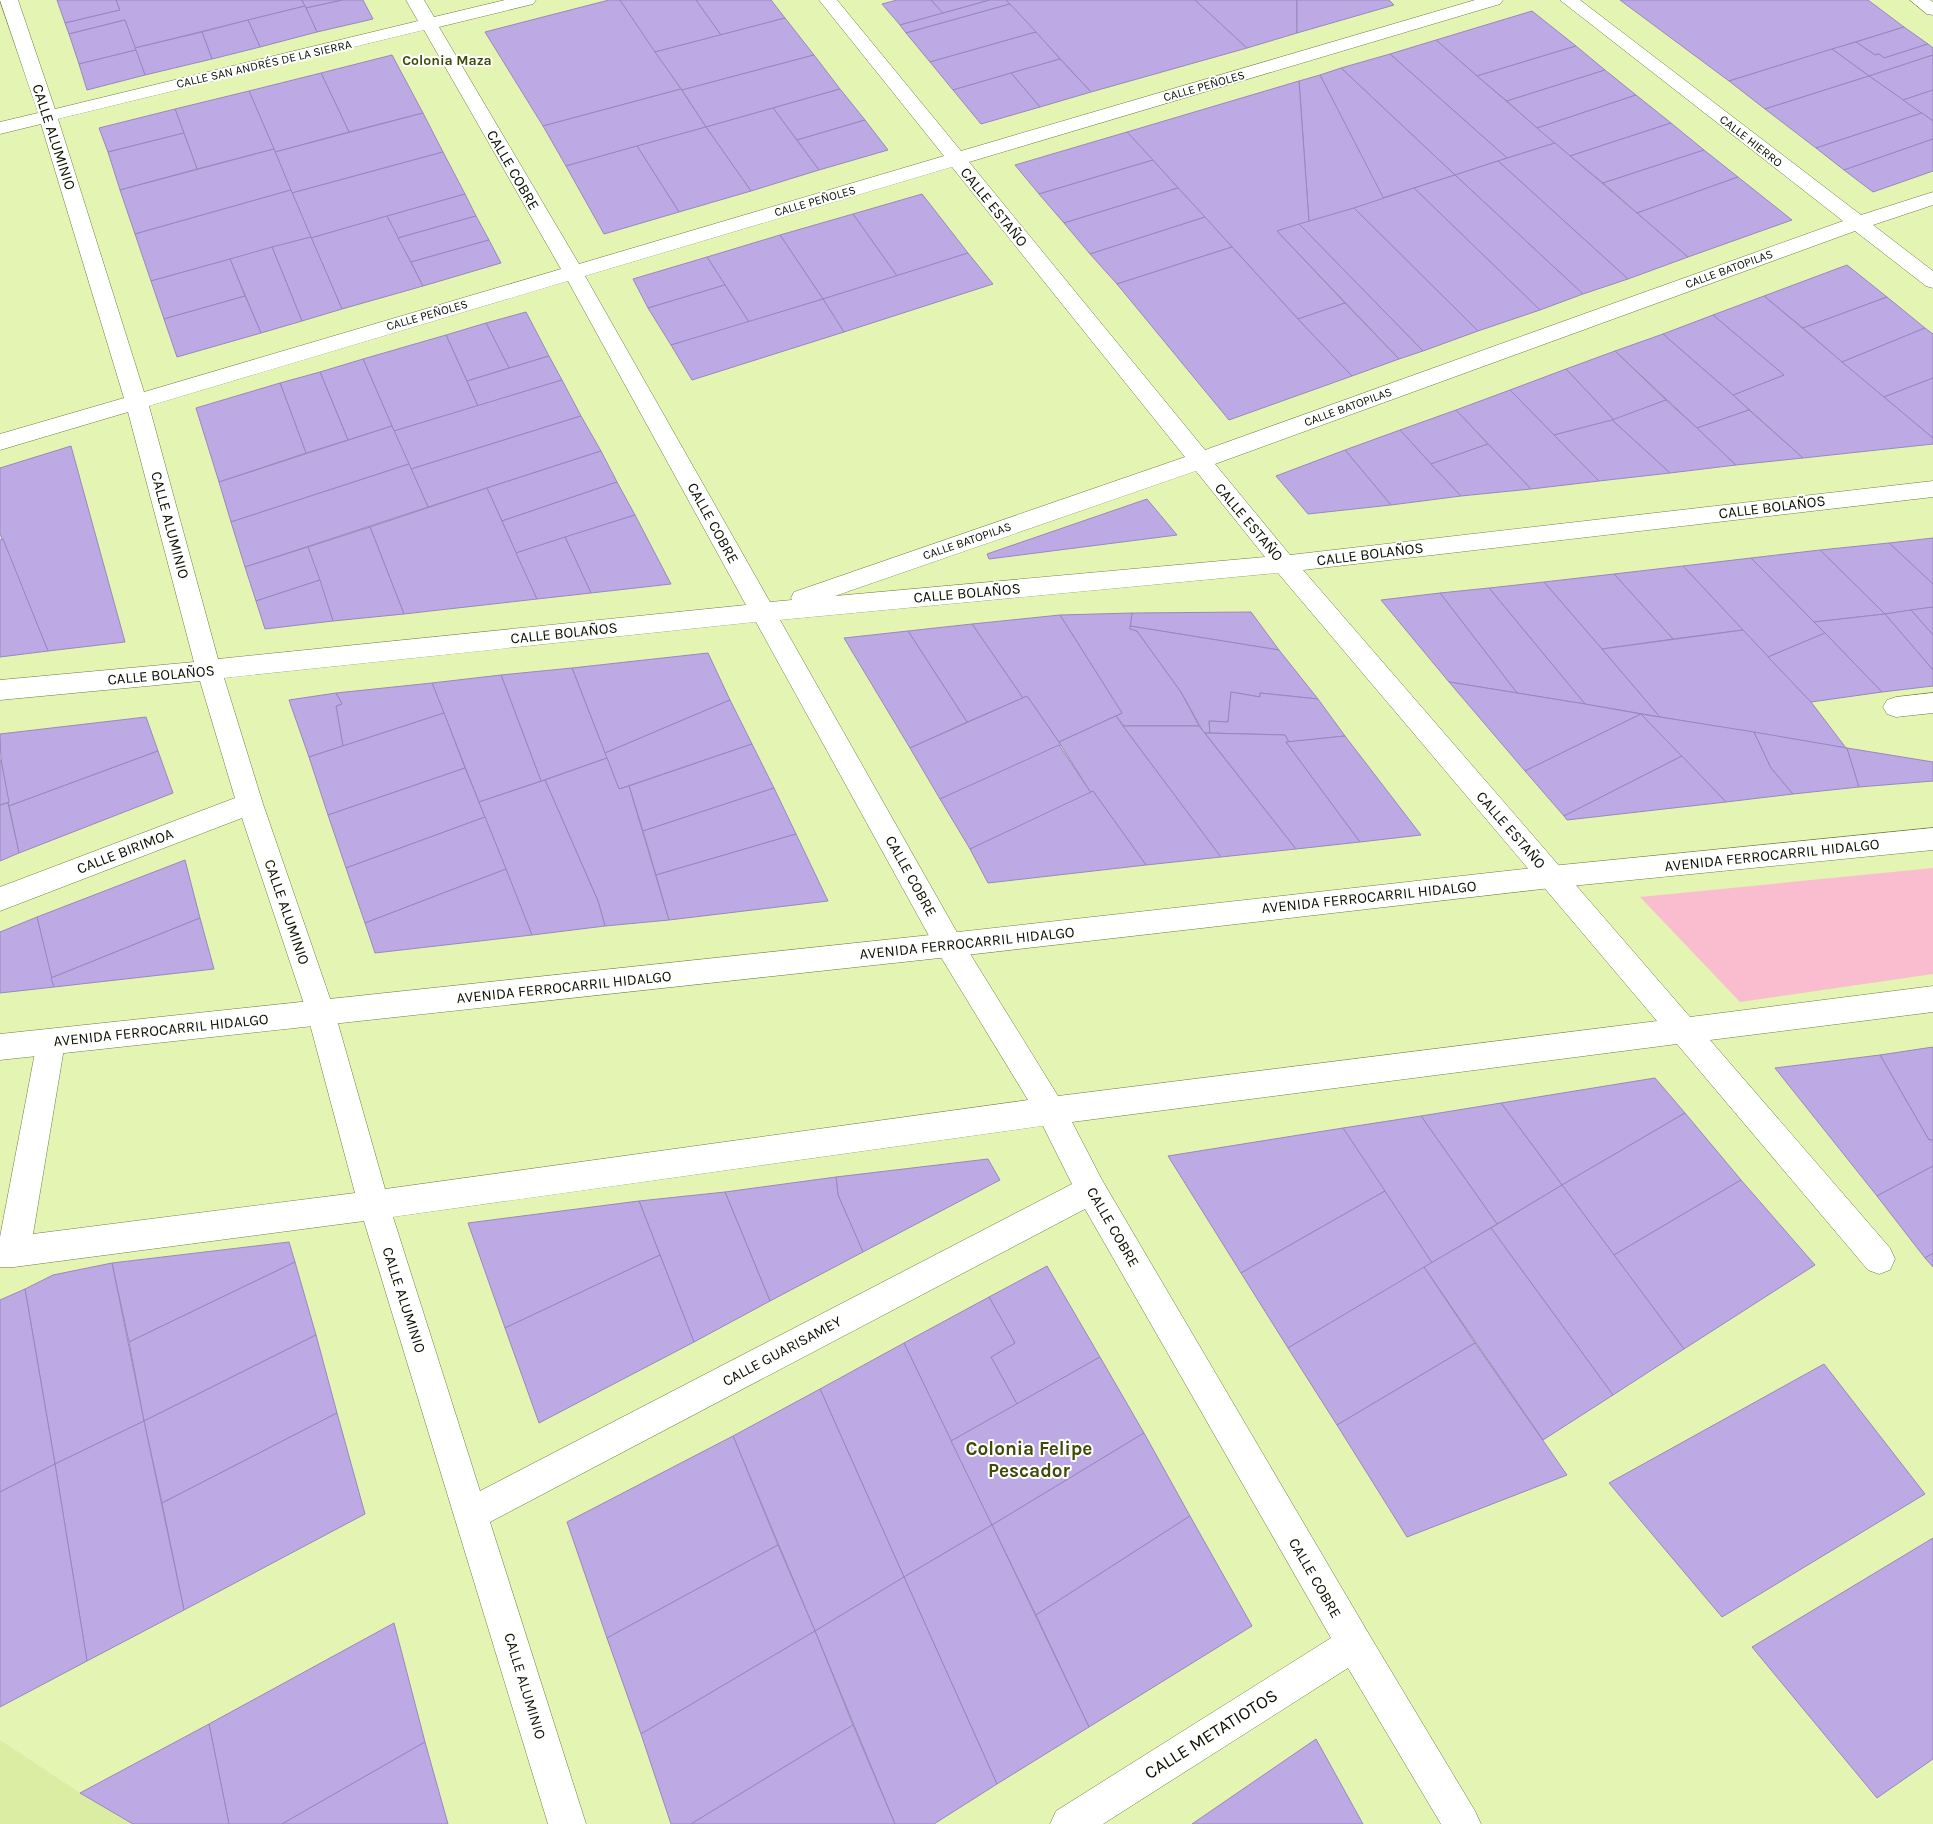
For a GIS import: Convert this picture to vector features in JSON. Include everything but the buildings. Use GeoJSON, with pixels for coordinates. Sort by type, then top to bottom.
{"type":"FeatureCollection","features":[{"type":"Feature","properties":{"kind":"street","name":"CALLE ALUMINIO"},"geometry":{"type":"LineString","coordinates":[[10,0],[136,400],[210,670],[250,804],[321,1013],[374,1205],[472,1513],[567,1824]]}},
{"type":"Feature","properties":{"kind":"street","name":"CALLE COBRE"},"geometry":{"type":"LineString","coordinates":[[415,0],[572,272],[949,945],[1051,1110],[1091,1190],[1354,1644],[1462,1824]]}},
{"type":"Feature","properties":{"kind":"street","name":"CALLE SAN ANDRÉS DE LA SIERRA"},"geometry":{"type":"LineString","coordinates":[[0,128],[527,0]]}},
{"type":"Feature","properties":{"kind":"street","name":"CALLE ESTAÑO"},"geometry":{"type":"LineString","coordinates":[[828,0],[1284,564],[1878,1259]]}},
{"type":"Feature","properties":{"kind":"street","name":"CALLE PEÑOLES"},"geometry":{"type":"LineString","coordinates":[[0,442],[136,400],[1494,0]]}},
{"type":"Feature","properties":{"kind":"street","name":"CALLE HIERRO"},"geometry":{"type":"LineString","coordinates":[[1569,0],[1933,281]]}},
{"type":"Feature","properties":{"kind":"street"},"geometry":{"type":"LineString","coordinates":[[1919,0],[1933,10]]}},
{"type":"Feature","properties":{"kind":"street","name":"CALLE BATOPILAS"},"geometry":{"type":"LineString","coordinates":[[763,612],[1199,461],[1857,223],[1933,198]]}},
{"type":"Feature","properties":{"kind":"street","name":"CALLE BOLAÑOS"},"geometry":{"type":"LineString","coordinates":[[0,690],[763,612],[1284,564],[1933,489]]}},
{"type":"Feature","properties":{"kind":"street"},"geometry":{"type":"LineString","coordinates":[[1896,707],[1933,704]]}},
{"type":"Feature","properties":{"kind":"street","name":"CALLE BIRIMOA"},"geometry":{"type":"LineString","coordinates":[[0,899],[250,804]]}},
{"type":"Feature","properties":{"kind":"street","name":"AVENIDA FERROCARRIL HIDALGO"},"geometry":{"type":"LineString","coordinates":[[0,1047],[949,945],[1551,877],[1933,839]]}},
{"type":"Feature","properties":{"kind":"street"},"geometry":{"type":"LineString","coordinates":[[51,1042],[7,1252],[374,1205],[1051,1110],[1933,999]]}},
{"type":"Feature","properties":{"kind":"street","name":"CALLE GUARISAMEY"},"geometry":{"type":"LineString","coordinates":[[472,1513],[1091,1190]]}},
{"type":"Feature","properties":{"kind":"street","name":"CALLE METATIOTOS"},"geometry":{"type":"LineString","coordinates":[[1069,1824],[1354,1644]]}},
{"type":"Feature","properties":{"kind":"shaded area"},"geometry":{"type":"Polygon","coordinates":[[[1933,868],[1933,974],[1740,1002],[1640,897],[1933,868]]]}},
{"type":"Feature","properties":{"kind":"shaded area"},"geometry":{"type":"Polygon","coordinates":[[[0,1740],[80,1793],[133,1824],[0,1824],[0,1740]]]}},
{"type":"Feature","properties":{"kind":"district","name":"Colonia Maza"},"geometry":{"type":"Point","coordinates":[447,60]}},
{"type":"Feature","properties":{"kind":"district","name":"Colonia Felipe Pescador"},"geometry":{"type":"Point","coordinates":[1029,1460]}}]}
